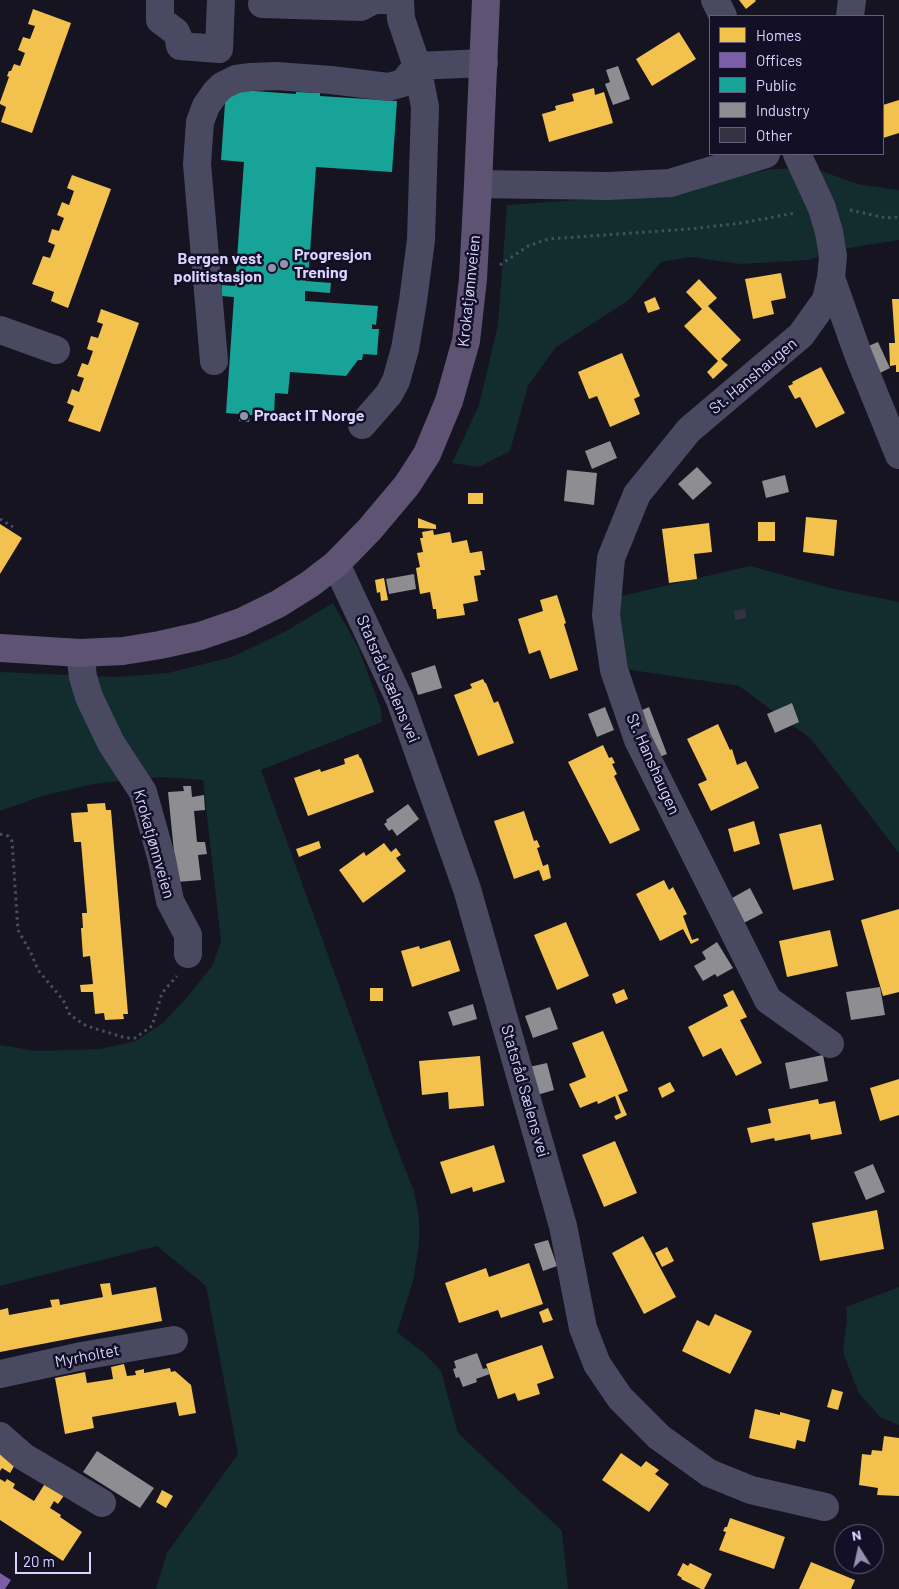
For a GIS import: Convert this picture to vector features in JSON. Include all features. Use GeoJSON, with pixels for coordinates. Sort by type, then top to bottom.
{"type":"FeatureCollection","features":[{"type":"Feature","properties":{"kind":"main road","name":"Krokatjønnveien"},"geometry":{"type":"LineString","coordinates":[[0,648],[80,653],[123,651],[200,636],[241,622],[278,604],[310,584],[336,564],[370,529],[407,485],[427,454],[449,401],[466,341],[473,279],[486,0]]}},
{"type":"Feature","properties":{"kind":"street"},"geometry":{"type":"LineString","coordinates":[[160,0],[160,20],[176,32],[180,46],[219,48],[221,0]]}},
{"type":"Feature","properties":{"kind":"street"},"geometry":{"type":"LineString","coordinates":[[262,4],[361,7],[374,0],[400,0],[401,19],[416,66],[425,107],[421,240],[413,301],[405,349],[396,381],[390,394],[362,425]]}},
{"type":"Feature","properties":{"kind":"street"},"geometry":{"type":"LineString","coordinates":[[715,0],[722,15]]}},
{"type":"Feature","properties":{"kind":"street"},"geometry":{"type":"LineString","coordinates":[[850,15],[852,0]]}},
{"type":"Feature","properties":{"kind":"street"},"geometry":{"type":"LineString","coordinates":[[416,66],[484,63]]}},
{"type":"Feature","properties":{"kind":"street"},"geometry":{"type":"LineString","coordinates":[[214,361],[197,164],[200,122],[206,106],[222,86],[236,79],[268,76],[331,80],[388,87],[404,83],[416,66]]}},
{"type":"Feature","properties":{"kind":"street"},"geometry":{"type":"LineString","coordinates":[[478,184],[608,186],[670,183],[763,155]]}},
{"type":"Feature","properties":{"kind":"street","name":"St. Hanshaugen"},"geometry":{"type":"LineString","coordinates":[[797,155],[822,208],[833,256],[826,300],[801,335],[689,430],[637,494],[610,558],[606,615],[614,670],[638,740],[768,1000],[830,1044]]}},
{"type":"Feature","properties":{"kind":"street","name":"St. Hanshaugen"},"geometry":{"type":"LineString","coordinates":[[831,278],[858,354],[899,454]]}},
{"type":"Feature","properties":{"kind":"street"},"geometry":{"type":"LineString","coordinates":[[0,330],[56,350]]}},
{"type":"Feature","properties":{"kind":"street","name":"Statsråd Sælens vei"},"geometry":{"type":"LineString","coordinates":[[336,564],[400,700],[467,889],[563,1226],[583,1328],[597,1364],[620,1398],[659,1437],[710,1473],[751,1490],[825,1507]]}},
{"type":"Feature","properties":{"kind":"street","name":"Krokatjønnveien"},"geometry":{"type":"LineString","coordinates":[[80,653],[83,677],[89,697],[111,743],[143,792],[162,860],[170,901],[188,935],[188,954]]}},
{"type":"Feature","properties":{"kind":"street","name":"Myrholtet"},"geometry":{"type":"LineString","coordinates":[[0,1374],[82,1356],[174,1340]]}},
{"type":"Feature","properties":{"kind":"street"},"geometry":{"type":"LineString","coordinates":[[0,1436],[24,1457],[102,1503]]}},
{"type":"Feature","properties":{"kind":"path"},"geometry":{"type":"LineString","coordinates":[[473,279],[495,268],[528,246],[548,238],[716,226],[822,208],[852,210],[886,218],[899,217]]}},
{"type":"Feature","properties":{"kind":"path"},"geometry":{"type":"LineString","coordinates":[[0,519],[13,527]]}},
{"type":"Feature","properties":{"kind":"path"},"geometry":{"type":"LineString","coordinates":[[0,834],[8,836],[12,841],[18,930],[38,970],[63,1000],[70,1015],[93,1028],[126,1038],[140,1036],[152,1026],[162,993],[177,976],[181,959],[188,954]]}},
{"type":"Feature","properties":{"kind":"green space"},"geometry":{"type":"Polygon","coordinates":[[[813,168],[857,184],[899,190],[899,240],[849,248],[808,260],[740,264],[691,257],[661,262],[629,300],[556,347],[528,386],[510,451],[479,467],[452,463],[479,405],[498,325],[507,205],[661,194],[771,169],[813,168]]]}},
{"type":"Feature","properties":{"kind":"green space"},"geometry":{"type":"Polygon","coordinates":[[[750,566],[834,589],[899,602],[899,853],[811,739],[739,686],[605,666],[613,598],[750,566]]]}},
{"type":"Feature","properties":{"kind":"green space"},"geometry":{"type":"Polygon","coordinates":[[[333,603],[358,647],[381,709],[382,722],[261,770],[391,1133],[414,1191],[419,1218],[419,1244],[413,1281],[397,1332],[425,1354],[441,1371],[458,1433],[562,1531],[568,1589],[156,1589],[167,1553],[238,1454],[206,1286],[157,1246],[0,1286],[0,1045],[37,1051],[100,1049],[136,1041],[164,1022],[189,995],[212,966],[221,942],[203,780],[159,777],[93,784],[42,796],[0,811],[0,672],[115,677],[168,673],[232,657],[286,631],[333,603]]]}},
{"type":"Feature","properties":{"kind":"green space"},"geometry":{"type":"Polygon","coordinates":[[[899,1287],[899,1425],[880,1417],[858,1392],[843,1352],[847,1319],[846,1307],[899,1287]]]}},
{"type":"Feature","properties":{"kind":"building: Homes"},"geometry":{"type":"Polygon","coordinates":[[[739,0],[755,0],[756,1],[746,9],[739,0]]]}},
{"type":"Feature","properties":{"kind":"building: Homes"},"geometry":{"type":"Polygon","coordinates":[[[33,9],[71,23],[32,133],[1,122],[6,107],[0,104],[0,102],[9,77],[7,76],[9,71],[11,71],[14,64],[20,66],[25,53],[18,50],[23,37],[30,39],[35,26],[28,24],[33,9]]]}},
{"type":"Feature","properties":{"kind":"building: Homes"},"geometry":{"type":"Polygon","coordinates":[[[679,32],[696,59],[652,86],[636,59],[679,32]]]}},
{"type":"Feature","properties":{"kind":"building: Homes"},"geometry":{"type":"Polygon","coordinates":[[[594,88],[595,95],[604,92],[613,123],[549,142],[542,114],[556,110],[555,106],[574,101],[572,94],[594,88]]]}},
{"type":"Feature","properties":{"kind":"building: Homes"},"geometry":{"type":"Polygon","coordinates":[[[899,100],[899,133],[884,138],[884,105],[899,100]]]}},
{"type":"Feature","properties":{"kind":"building: Homes"},"geometry":{"type":"Polygon","coordinates":[[[72,175],[111,189],[68,308],[51,301],[54,292],[32,284],[43,256],[50,258],[55,245],[48,242],[52,229],[59,231],[64,218],[57,215],[62,202],[69,205],[74,191],[67,188],[72,175]]]}},
{"type":"Feature","properties":{"kind":"building: Homes"},"geometry":{"type":"Polygon","coordinates":[[[781,273],[786,298],[771,301],[774,314],[753,319],[745,279],[781,273]]]}},
{"type":"Feature","properties":{"kind":"building: Homes"},"geometry":{"type":"Polygon","coordinates":[[[699,279],[717,298],[708,306],[741,340],[721,359],[728,365],[713,379],[707,372],[718,361],[684,326],[702,309],[686,292],[699,279]]]}},
{"type":"Feature","properties":{"kind":"building: Homes"},"geometry":{"type":"Polygon","coordinates":[[[655,297],[660,309],[648,313],[644,302],[655,297]]]}},
{"type":"Feature","properties":{"kind":"building: Homes"},"geometry":{"type":"Polygon","coordinates":[[[892,299],[899,299],[899,372],[896,372],[896,365],[890,366],[889,343],[895,343],[892,299]]]}},
{"type":"Feature","properties":{"kind":"building: Homes"},"geometry":{"type":"Polygon","coordinates":[[[101,309],[139,323],[100,432],[68,421],[74,406],[67,403],[72,389],[79,392],[84,378],[77,376],[82,363],[88,365],[93,351],[87,349],[91,336],[98,338],[103,324],[97,322],[101,309]]]}},
{"type":"Feature","properties":{"kind":"building: Homes"},"geometry":{"type":"Polygon","coordinates":[[[622,353],[640,396],[634,399],[640,414],[610,427],[597,396],[589,399],[578,372],[622,353]]]}},
{"type":"Feature","properties":{"kind":"building: Homes"},"geometry":{"type":"Polygon","coordinates":[[[821,367],[845,413],[816,428],[800,397],[795,399],[788,386],[821,367]]]}},
{"type":"Feature","properties":{"kind":"building: Homes"},"geometry":{"type":"Polygon","coordinates":[[[468,493],[483,493],[483,504],[468,504],[468,493]]]}},
{"type":"Feature","properties":{"kind":"building: Homes"},"geometry":{"type":"Polygon","coordinates":[[[806,517],[837,520],[834,556],[803,552],[806,517]]]}},
{"type":"Feature","properties":{"kind":"building: Homes"},"geometry":{"type":"Polygon","coordinates":[[[418,518],[436,525],[436,529],[418,528],[418,518]]]}},
{"type":"Feature","properties":{"kind":"building: Homes"},"geometry":{"type":"Polygon","coordinates":[[[758,522],[775,522],[775,541],[758,541],[758,522]]]}},
{"type":"Feature","properties":{"kind":"building: Homes"},"geometry":{"type":"Polygon","coordinates":[[[709,523],[712,552],[694,554],[697,579],[669,583],[662,529],[709,523]]]}},
{"type":"Feature","properties":{"kind":"building: Homes"},"geometry":{"type":"Polygon","coordinates":[[[0,524],[22,538],[0,574],[0,524]]]}},
{"type":"Feature","properties":{"kind":"building: Homes"},"geometry":{"type":"Polygon","coordinates":[[[433,530],[434,535],[450,532],[452,543],[467,540],[470,553],[482,551],[485,570],[480,570],[481,575],[474,576],[478,601],[463,604],[465,615],[437,619],[436,609],[433,609],[430,592],[420,594],[416,568],[420,567],[417,553],[423,552],[420,538],[423,538],[422,532],[433,530]]]}},
{"type":"Feature","properties":{"kind":"building: Homes"},"geometry":{"type":"Polygon","coordinates":[[[384,578],[388,600],[381,601],[380,592],[377,593],[375,580],[384,578]]]}},
{"type":"Feature","properties":{"kind":"building: Homes"},"geometry":{"type":"Polygon","coordinates":[[[557,595],[578,670],[550,679],[540,650],[529,654],[518,619],[543,611],[540,600],[557,595]]]}},
{"type":"Feature","properties":{"kind":"building: Homes"},"geometry":{"type":"Polygon","coordinates":[[[483,679],[494,703],[498,701],[514,743],[478,756],[454,695],[472,688],[470,684],[483,679]]]}},
{"type":"Feature","properties":{"kind":"building: Homes"},"geometry":{"type":"Polygon","coordinates":[[[718,724],[730,750],[732,749],[737,765],[746,761],[759,788],[711,811],[698,784],[707,780],[687,739],[718,724]]]}},
{"type":"Feature","properties":{"kind":"building: Homes"},"geometry":{"type":"Polygon","coordinates":[[[603,745],[609,758],[612,757],[615,763],[612,764],[617,774],[614,776],[640,830],[610,844],[568,762],[603,745]]]}},
{"type":"Feature","properties":{"kind":"building: Homes"},"geometry":{"type":"Polygon","coordinates":[[[358,754],[374,792],[308,816],[294,778],[320,769],[321,772],[345,764],[344,759],[358,754]]]}},
{"type":"Feature","properties":{"kind":"building: Homes"},"geometry":{"type":"Polygon","coordinates":[[[105,803],[106,810],[111,810],[128,1014],[123,1014],[124,1019],[105,1020],[104,1013],[95,1014],[93,992],[81,992],[80,985],[93,984],[90,956],[83,957],[82,913],[87,913],[81,842],[74,842],[71,813],[88,812],[87,804],[105,803]]]}},
{"type":"Feature","properties":{"kind":"building: Homes"},"geometry":{"type":"Polygon","coordinates":[[[524,811],[534,841],[537,840],[540,847],[537,848],[543,866],[548,864],[551,878],[543,881],[539,870],[514,879],[494,821],[524,811]]]}},
{"type":"Feature","properties":{"kind":"building: Homes"},"geometry":{"type":"Polygon","coordinates":[[[754,821],[760,844],[734,852],[728,829],[754,821]]]}},
{"type":"Feature","properties":{"kind":"building: Homes"},"geometry":{"type":"Polygon","coordinates":[[[821,824],[834,880],[793,890],[779,834],[821,824]]]}},
{"type":"Feature","properties":{"kind":"building: Homes"},"geometry":{"type":"Polygon","coordinates":[[[319,841],[321,848],[299,857],[296,849],[319,841]]]}},
{"type":"Feature","properties":{"kind":"building: Homes"},"geometry":{"type":"Polygon","coordinates":[[[384,843],[391,852],[396,848],[401,855],[396,858],[406,871],[363,903],[339,870],[364,852],[366,856],[384,843]]]}},
{"type":"Feature","properties":{"kind":"building: Homes"},"geometry":{"type":"Polygon","coordinates":[[[664,880],[669,890],[673,887],[687,914],[683,916],[692,940],[698,938],[699,940],[691,944],[683,929],[660,941],[636,894],[664,880]]]}},
{"type":"Feature","properties":{"kind":"building: Homes"},"geometry":{"type":"Polygon","coordinates":[[[899,909],[899,992],[883,996],[861,920],[899,909]]]}},
{"type":"Feature","properties":{"kind":"building: Homes"},"geometry":{"type":"Polygon","coordinates":[[[566,922],[589,976],[557,990],[534,935],[566,922]]]}},
{"type":"Feature","properties":{"kind":"building: Homes"},"geometry":{"type":"Polygon","coordinates":[[[830,930],[838,966],[787,977],[779,941],[830,930]]]}},
{"type":"Feature","properties":{"kind":"building: Homes"},"geometry":{"type":"Polygon","coordinates":[[[450,940],[460,971],[412,987],[401,951],[419,946],[420,949],[450,940]]]}},
{"type":"Feature","properties":{"kind":"building: Homes"},"geometry":{"type":"Polygon","coordinates":[[[370,988],[383,988],[383,1001],[370,1001],[370,988]]]}},
{"type":"Feature","properties":{"kind":"building: Homes"},"geometry":{"type":"Polygon","coordinates":[[[624,989],[628,999],[616,1004],[612,994],[624,989]]]}},
{"type":"Feature","properties":{"kind":"building: Homes"},"geometry":{"type":"Polygon","coordinates":[[[733,990],[747,1017],[740,1020],[762,1063],[736,1076],[721,1048],[703,1057],[688,1027],[728,1006],[723,995],[733,990]]]}},
{"type":"Feature","properties":{"kind":"building: Homes"},"geometry":{"type":"Polygon","coordinates":[[[603,1031],[628,1091],[618,1095],[627,1115],[616,1120],[614,1116],[621,1113],[615,1096],[598,1104],[597,1101],[580,1108],[569,1084],[586,1077],[572,1043],[603,1031]]]}},
{"type":"Feature","properties":{"kind":"building: Homes"},"geometry":{"type":"Polygon","coordinates":[[[480,1056],[484,1106],[449,1109],[448,1092],[422,1095],[419,1061],[480,1056]]]}},
{"type":"Feature","properties":{"kind":"building: Homes"},"geometry":{"type":"Polygon","coordinates":[[[899,1079],[899,1115],[880,1121],[870,1088],[899,1079]]]}},
{"type":"Feature","properties":{"kind":"building: Homes"},"geometry":{"type":"Polygon","coordinates":[[[670,1082],[675,1091],[662,1098],[658,1088],[670,1082]]]}},
{"type":"Feature","properties":{"kind":"building: Homes"},"geometry":{"type":"Polygon","coordinates":[[[818,1099],[819,1104],[835,1101],[842,1134],[811,1140],[810,1134],[775,1141],[774,1138],[751,1143],[747,1128],[771,1123],[768,1109],[818,1099]]]}},
{"type":"Feature","properties":{"kind":"building: Homes"},"geometry":{"type":"Polygon","coordinates":[[[615,1141],[637,1193],[604,1207],[582,1155],[615,1141]]]}},
{"type":"Feature","properties":{"kind":"building: Homes"},"geometry":{"type":"Polygon","coordinates":[[[494,1145],[505,1182],[473,1192],[472,1187],[451,1194],[440,1162],[494,1145]]]}},
{"type":"Feature","properties":{"kind":"building: Homes"},"geometry":{"type":"Polygon","coordinates":[[[877,1210],[884,1249],[820,1261],[812,1223],[877,1210]]]}},
{"type":"Feature","properties":{"kind":"building: Homes"},"geometry":{"type":"Polygon","coordinates":[[[643,1236],[676,1297],[644,1314],[612,1253],[643,1236]]]}},
{"type":"Feature","properties":{"kind":"building: Homes"},"geometry":{"type":"Polygon","coordinates":[[[667,1247],[674,1261],[662,1267],[655,1253],[667,1247]]]}},
{"type":"Feature","properties":{"kind":"building: Homes"},"geometry":{"type":"Polygon","coordinates":[[[529,1263],[543,1304],[501,1318],[498,1310],[459,1323],[445,1283],[486,1268],[489,1277],[529,1263]]]}},
{"type":"Feature","properties":{"kind":"building: Homes"},"geometry":{"type":"Polygon","coordinates":[[[110,1283],[112,1295],[156,1287],[162,1321],[0,1352],[0,1310],[8,1308],[9,1315],[52,1307],[50,1300],[59,1299],[60,1305],[103,1297],[100,1284],[110,1283]]]}},
{"type":"Feature","properties":{"kind":"building: Homes"},"geometry":{"type":"Polygon","coordinates":[[[548,1308],[553,1320],[543,1323],[539,1312],[548,1308]]]}},
{"type":"Feature","properties":{"kind":"building: Homes"},"geometry":{"type":"Polygon","coordinates":[[[715,1314],[752,1331],[730,1374],[682,1351],[697,1320],[709,1326],[715,1314]]]}},
{"type":"Feature","properties":{"kind":"building: Homes"},"geometry":{"type":"Polygon","coordinates":[[[542,1345],[554,1378],[537,1384],[540,1394],[518,1401],[515,1393],[498,1399],[486,1364],[542,1345]]]}},
{"type":"Feature","properties":{"kind":"building: Homes"},"geometry":{"type":"Polygon","coordinates":[[[124,1364],[127,1376],[136,1375],[135,1371],[144,1369],[144,1373],[170,1368],[171,1372],[175,1371],[191,1385],[196,1413],[179,1416],[176,1402],[92,1417],[94,1428],[65,1434],[55,1378],[85,1372],[87,1383],[113,1379],[111,1367],[124,1364]]]}},
{"type":"Feature","properties":{"kind":"building: Homes"},"geometry":{"type":"Polygon","coordinates":[[[832,1389],[843,1392],[838,1410],[827,1407],[832,1389]]]}},
{"type":"Feature","properties":{"kind":"building: Homes"},"geometry":{"type":"Polygon","coordinates":[[[755,1409],[780,1415],[780,1412],[810,1420],[805,1442],[797,1440],[795,1449],[749,1438],[755,1409]]]}},
{"type":"Feature","properties":{"kind":"building: Homes"},"geometry":{"type":"Polygon","coordinates":[[[884,1436],[899,1438],[899,1496],[877,1495],[878,1488],[859,1485],[862,1454],[871,1455],[872,1450],[882,1451],[884,1436]]]}},
{"type":"Feature","properties":{"kind":"building: Homes"},"geometry":{"type":"Polygon","coordinates":[[[0,1453],[16,1463],[10,1473],[2,1468],[0,1471],[0,1453]]]}},
{"type":"Feature","properties":{"kind":"building: Homes"},"geometry":{"type":"Polygon","coordinates":[[[621,1453],[641,1467],[646,1461],[659,1470],[655,1474],[669,1484],[649,1512],[602,1480],[621,1453]]]}},
{"type":"Feature","properties":{"kind":"building: Homes"},"geometry":{"type":"Polygon","coordinates":[[[0,1479],[5,1482],[7,1479],[15,1484],[13,1488],[34,1501],[46,1482],[65,1494],[58,1504],[54,1501],[50,1508],[82,1532],[63,1561],[0,1520],[0,1479]]]}},
{"type":"Feature","properties":{"kind":"building: Homes"},"geometry":{"type":"Polygon","coordinates":[[[162,1490],[173,1496],[166,1508],[156,1502],[162,1490]]]}},
{"type":"Feature","properties":{"kind":"building: Homes"},"geometry":{"type":"Polygon","coordinates":[[[730,1518],[785,1537],[774,1569],[719,1550],[726,1532],[723,1531],[727,1527],[730,1518]]]}},
{"type":"Feature","properties":{"kind":"building: Homes"},"geometry":{"type":"Polygon","coordinates":[[[811,1562],[834,1571],[834,1574],[840,1574],[855,1580],[851,1589],[799,1589],[811,1562]]]}},
{"type":"Feature","properties":{"kind":"building: Homes"},"geometry":{"type":"Polygon","coordinates":[[[683,1563],[688,1566],[690,1563],[712,1574],[704,1589],[681,1579],[677,1575],[683,1563]]]}},
{"type":"Feature","properties":{"kind":"building: Offices"},"geometry":{"type":"Polygon","coordinates":[[[0,1573],[11,1580],[5,1589],[0,1589],[0,1573]]]}},
{"type":"Feature","properties":{"kind":"building: Public","name":"Bergen vest politistasjon"},"geometry":{"type":"Polygon","coordinates":[[[226,89],[296,94],[296,92],[320,93],[320,96],[397,101],[392,172],[316,167],[308,280],[306,281],[331,283],[330,293],[305,291],[305,301],[378,306],[376,325],[372,324],[372,329],[379,329],[377,355],[363,354],[362,360],[358,360],[346,376],[290,372],[288,394],[275,393],[274,416],[250,415],[249,422],[239,421],[239,414],[226,413],[234,297],[221,296],[222,285],[235,286],[244,162],[221,160],[226,89]]]}},
{"type":"Feature","properties":{"kind":"building: Industry"},"geometry":{"type":"Polygon","coordinates":[[[618,66],[630,99],[613,105],[605,84],[610,82],[606,70],[618,66]]]}},
{"type":"Feature","properties":{"kind":"building: Industry"},"geometry":{"type":"Polygon","coordinates":[[[878,342],[890,368],[874,376],[861,349],[878,342]]]}},
{"type":"Feature","properties":{"kind":"building: Industry"},"geometry":{"type":"Polygon","coordinates":[[[610,441],[617,458],[592,469],[585,451],[610,441]]]}},
{"type":"Feature","properties":{"kind":"building: Industry"},"geometry":{"type":"Polygon","coordinates":[[[697,467],[712,483],[693,500],[678,484],[697,467]]]}},
{"type":"Feature","properties":{"kind":"building: Industry"},"geometry":{"type":"Polygon","coordinates":[[[567,470],[597,473],[594,505],[564,501],[567,470]]]}},
{"type":"Feature","properties":{"kind":"building: Industry"},"geometry":{"type":"Polygon","coordinates":[[[785,475],[789,492],[766,498],[762,481],[785,475]]]}},
{"type":"Feature","properties":{"kind":"building: Industry"},"geometry":{"type":"Polygon","coordinates":[[[414,574],[416,589],[389,594],[386,579],[414,574]]]}},
{"type":"Feature","properties":{"kind":"building: Industry"},"geometry":{"type":"Polygon","coordinates":[[[435,665],[442,688],[418,695],[411,673],[435,665]]]}},
{"type":"Feature","properties":{"kind":"building: Industry"},"geometry":{"type":"Polygon","coordinates":[[[792,703],[799,722],[775,733],[767,714],[792,703]]]}},
{"type":"Feature","properties":{"kind":"building: Industry"},"geometry":{"type":"Polygon","coordinates":[[[605,707],[614,730],[597,737],[588,714],[605,707]]]}},
{"type":"Feature","properties":{"kind":"building: Industry"},"geometry":{"type":"Polygon","coordinates":[[[649,707],[667,754],[652,760],[633,714],[649,707]]]}},
{"type":"Feature","properties":{"kind":"building: Industry"},"geometry":{"type":"Polygon","coordinates":[[[183,786],[191,786],[192,797],[204,795],[205,810],[194,811],[197,842],[205,842],[207,854],[198,855],[201,880],[177,882],[168,792],[184,791],[183,786]]]}},
{"type":"Feature","properties":{"kind":"building: Industry"},"geometry":{"type":"Polygon","coordinates":[[[408,804],[419,819],[397,836],[392,829],[389,831],[384,824],[387,822],[386,820],[408,804]]]}},
{"type":"Feature","properties":{"kind":"building: Industry"},"geometry":{"type":"Polygon","coordinates":[[[750,888],[763,913],[738,926],[725,902],[750,888]]]}},
{"type":"Feature","properties":{"kind":"building: Industry"},"geometry":{"type":"Polygon","coordinates":[[[717,942],[733,968],[717,977],[715,974],[703,981],[694,966],[706,959],[702,952],[717,942]]]}},
{"type":"Feature","properties":{"kind":"building: Industry"},"geometry":{"type":"Polygon","coordinates":[[[880,987],[885,1015],[851,1020],[846,992],[880,987]]]}},
{"type":"Feature","properties":{"kind":"building: Industry"},"geometry":{"type":"Polygon","coordinates":[[[473,1004],[477,1019],[453,1026],[448,1012],[473,1004]]]}},
{"type":"Feature","properties":{"kind":"building: Industry"},"geometry":{"type":"Polygon","coordinates":[[[550,1007],[558,1029],[533,1038],[525,1016],[550,1007]]]}},
{"type":"Feature","properties":{"kind":"building: Industry"},"geometry":{"type":"Polygon","coordinates":[[[823,1055],[828,1081],[790,1089],[785,1063],[823,1055]]]}},
{"type":"Feature","properties":{"kind":"building: Industry"},"geometry":{"type":"Polygon","coordinates":[[[547,1063],[554,1090],[537,1095],[529,1067],[547,1063]]]}},
{"type":"Feature","properties":{"kind":"building: Industry"},"geometry":{"type":"Polygon","coordinates":[[[873,1164],[885,1192],[866,1200],[854,1172],[873,1164]]]}},
{"type":"Feature","properties":{"kind":"building: Industry"},"geometry":{"type":"Polygon","coordinates":[[[548,1240],[557,1266],[543,1271],[534,1244],[548,1240]]]}},
{"type":"Feature","properties":{"kind":"building: Industry"},"geometry":{"type":"Polygon","coordinates":[[[477,1353],[483,1369],[487,1368],[490,1374],[476,1379],[477,1382],[463,1387],[459,1377],[456,1378],[453,1369],[456,1368],[454,1361],[477,1353]]]}},
{"type":"Feature","properties":{"kind":"building: Industry"},"geometry":{"type":"Polygon","coordinates":[[[97,1451],[154,1488],[140,1508],[83,1472],[97,1451]]]}},
{"type":"Feature","properties":{"kind":"building: Other"},"geometry":{"type":"Polygon","coordinates":[[[745,609],[746,618],[735,620],[734,611],[745,609]]]}},
{"type":"Feature","properties":{"kind":"place","name":"Progresjon Trening"},"geometry":{"type":"Point","coordinates":[284,264]}},
{"type":"Feature","properties":{"kind":"place","name":"Bergen vest politistasjon"},"geometry":{"type":"Point","coordinates":[272,268]}},
{"type":"Feature","properties":{"kind":"place","name":"Proact IT Norge"},"geometry":{"type":"Point","coordinates":[244,416]}}]}
